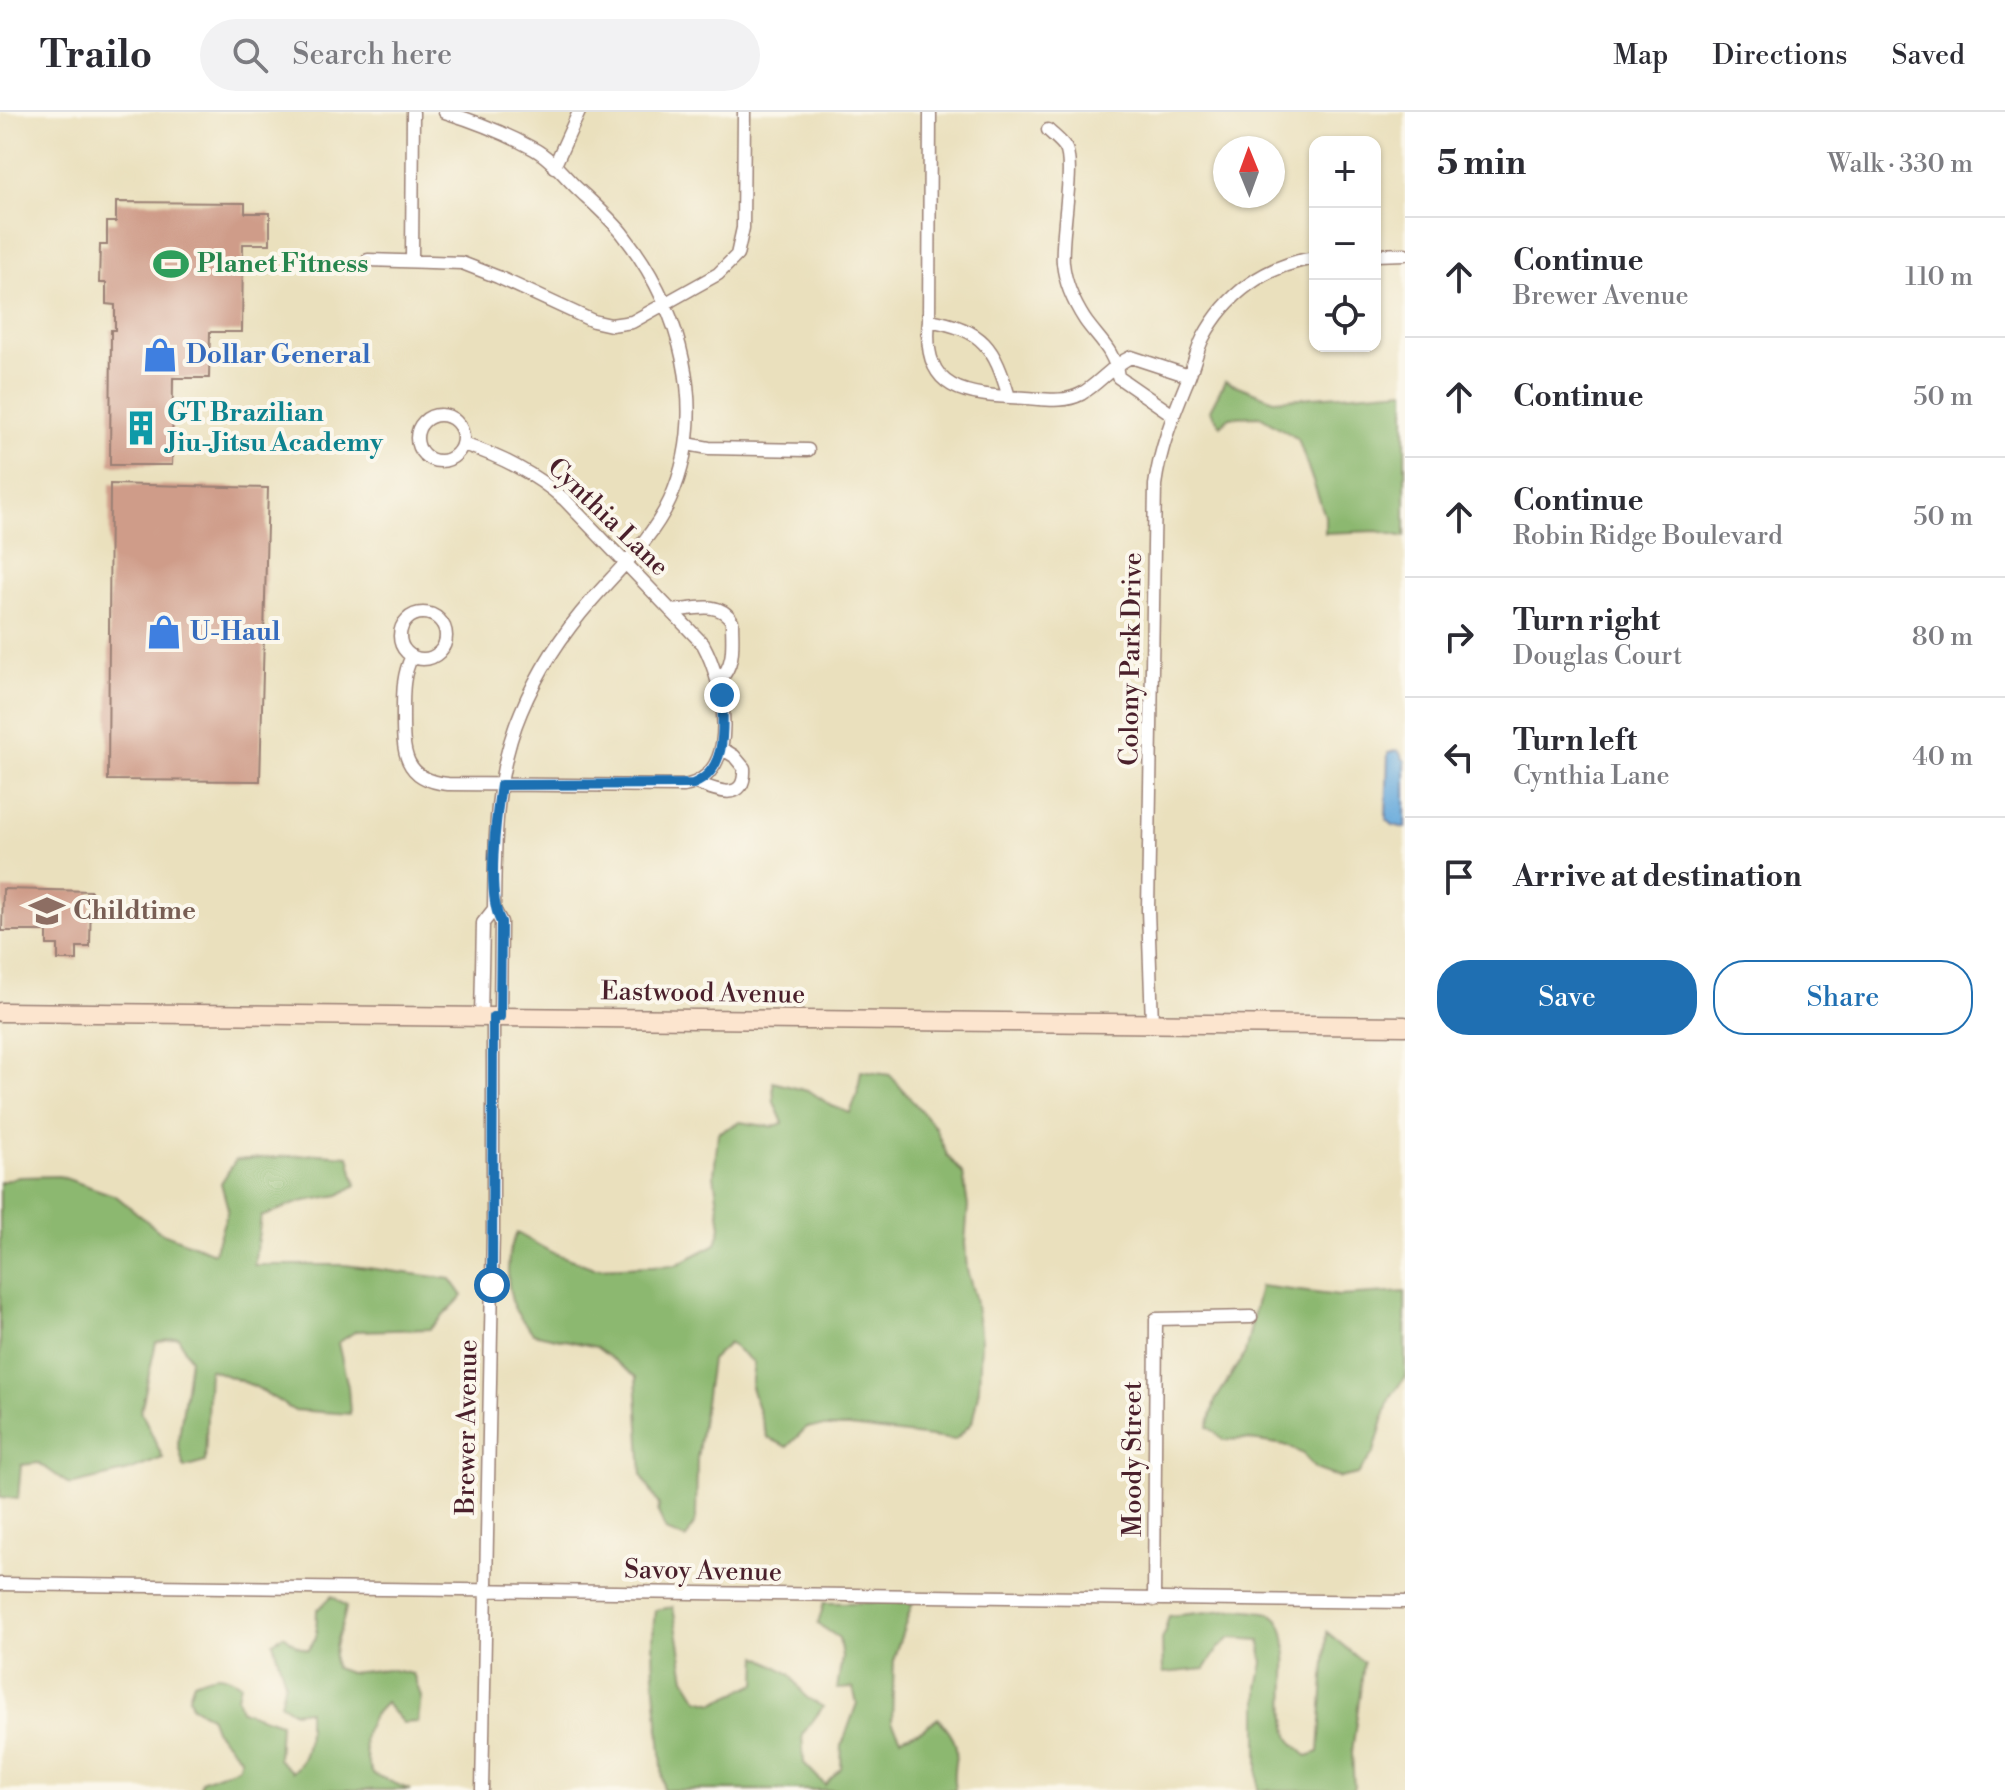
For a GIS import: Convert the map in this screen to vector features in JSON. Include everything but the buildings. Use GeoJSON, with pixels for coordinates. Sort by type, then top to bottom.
{"type":"FeatureCollection","features":[{"type":"Feature","properties":{"kind":"street"},"geometry":{"type":"LineString","coordinates":[[412,260],[413,112]]}},
{"type":"Feature","properties":{"kind":"street"},"geometry":{"type":"LineString","coordinates":[[445,112],[536,150],[608,217],[640,260],[678,339],[686,371],[689,420],[681,470],[669,502],[652,532],[569,627],[550,655],[519,715],[501,785],[495,832],[494,909],[501,922],[491,1017]]}},
{"type":"Feature","properties":{"kind":"street"},"geometry":{"type":"LineString","coordinates":[[554,167],[579,112]]}},
{"type":"Feature","properties":{"kind":"street"},"geometry":{"type":"LineString","coordinates":[[368,260],[462,263],[602,324],[632,322],[718,274],[737,255],[743,228],[744,112]]}},
{"type":"Feature","properties":{"kind":"street"},"geometry":{"type":"LineString","coordinates":[[930,112],[927,342],[936,371],[949,384],[977,396],[1063,400],[1081,393],[1116,363],[1131,357],[1189,376]]}},
{"type":"Feature","properties":{"kind":"street"},"geometry":{"type":"LineString","coordinates":[[1048,130],[1067,149],[1069,171],[1062,228],[1071,295],[1086,321],[1108,345],[1118,377],[1173,415]]}},
{"type":"Feature","properties":{"kind":"street"},"geometry":{"type":"LineString","coordinates":[[1381,255],[1405,254]]}},
{"type":"Feature","properties":{"kind":"street","name":"Colony Park Drive"},"geometry":{"type":"LineString","coordinates":[[1152,1023],[1148,910],[1155,485],[1159,460],[1203,339],[1221,310],[1259,277],[1285,264],[1309,259]]}},
{"type":"Feature","properties":{"kind":"street"},"geometry":{"type":"LineString","coordinates":[[929,320],[955,324],[992,350],[1009,397]]}},
{"type":"Feature","properties":{"kind":"street","name":"Cynthia Lane"},"geometry":{"type":"LineString","coordinates":[[463,444],[502,457],[544,482],[703,644],[719,681],[721,748]]}},
{"type":"Feature","properties":{"kind":"street"},"geometry":{"type":"LineString","coordinates":[[687,444],[709,448],[808,450]]}},
{"type":"Feature","properties":{"kind":"street","name":"Cynthia Lane"},"geometry":{"type":"LineString","coordinates":[[673,611],[712,607],[729,616],[732,621],[731,667],[719,681]]}},
{"type":"Feature","properties":{"kind":"street"},"geometry":{"type":"LineString","coordinates":[[412,656],[405,675],[403,746],[420,776],[438,784],[684,786],[697,783],[714,769],[721,748],[734,756],[744,768],[743,781],[735,791],[724,792],[697,783]]}},
{"type":"Feature","properties":{"kind":"street"},"geometry":{"type":"LineString","coordinates":[[491,1017],[483,923],[494,909]]}},
{"type":"Feature","properties":{"kind":"street","name":"Eastwood Avenue"},"geometry":{"type":"LineString","coordinates":[[0,1012],[1405,1026]]}},
{"type":"Feature","properties":{"kind":"street","name":"Brewer Avenue"},"geometry":{"type":"LineString","coordinates":[[482,1790],[493,1229],[491,1017]]}},
{"type":"Feature","properties":{"kind":"street","name":"Moody Street"},"geometry":{"type":"LineString","coordinates":[[1154,1600],[1156,1319],[1251,1317]]}},
{"type":"Feature","properties":{"kind":"street","name":"Savoy Avenue"},"geometry":{"type":"LineString","coordinates":[[0,1584],[1405,1602]]}},
{"type":"Feature","properties":{"kind":"green space"},"geometry":{"type":"Polygon","coordinates":[[[1225,381],[1274,400],[1405,390],[1405,537],[1377,531],[1325,533],[1325,516],[1298,439],[1260,416],[1229,417],[1221,426],[1210,410],[1225,381]]]}},
{"type":"Feature","properties":{"kind":"green space"},"geometry":{"type":"Polygon","coordinates":[[[861,1071],[890,1075],[935,1127],[947,1155],[963,1174],[968,1206],[965,1243],[967,1270],[981,1340],[979,1389],[972,1423],[955,1440],[849,1427],[807,1427],[787,1447],[767,1437],[751,1387],[754,1363],[729,1343],[711,1360],[697,1459],[696,1520],[686,1539],[666,1531],[658,1512],[659,1505],[642,1476],[636,1377],[596,1347],[533,1333],[517,1314],[511,1298],[508,1269],[513,1241],[517,1233],[551,1252],[594,1268],[676,1265],[716,1244],[721,1227],[714,1175],[718,1133],[740,1122],[772,1127],[783,1123],[774,1102],[773,1082],[811,1092],[850,1113],[861,1071]]]}},
{"type":"Feature","properties":{"kind":"green space"},"geometry":{"type":"Polygon","coordinates":[[[318,1154],[349,1156],[356,1185],[339,1195],[300,1202],[261,1217],[254,1265],[345,1265],[451,1279],[463,1296],[430,1329],[356,1331],[338,1343],[348,1387],[350,1414],[293,1410],[254,1386],[209,1369],[205,1462],[184,1468],[178,1444],[190,1359],[178,1337],[156,1342],[141,1411],[163,1458],[129,1471],[70,1485],[39,1463],[21,1465],[18,1499],[0,1497],[0,1182],[19,1177],[59,1176],[116,1196],[160,1232],[214,1253],[228,1209],[221,1183],[236,1160],[318,1154]]]}},
{"type":"Feature","properties":{"kind":"green space"},"geometry":{"type":"Polygon","coordinates":[[[1260,1286],[1339,1296],[1405,1292],[1405,1377],[1389,1399],[1374,1452],[1358,1474],[1340,1478],[1315,1469],[1303,1454],[1285,1445],[1243,1439],[1224,1440],[1208,1427],[1215,1401],[1245,1353],[1260,1286]]]}},
{"type":"Feature","properties":{"kind":"green space"},"geometry":{"type":"Polygon","coordinates":[[[332,1596],[346,1606],[334,1651],[335,1668],[349,1673],[388,1669],[413,1674],[421,1696],[418,1722],[403,1723],[385,1703],[371,1719],[364,1745],[373,1774],[410,1790],[200,1790],[201,1781],[238,1767],[241,1758],[216,1732],[210,1716],[192,1707],[189,1696],[194,1682],[212,1676],[228,1677],[240,1684],[237,1697],[241,1710],[280,1723],[278,1759],[292,1772],[298,1766],[307,1744],[308,1710],[294,1712],[280,1703],[285,1682],[273,1642],[284,1635],[308,1650],[316,1637],[317,1610],[332,1596]]]}},
{"type":"Feature","properties":{"kind":"green space"},"geometry":{"type":"Polygon","coordinates":[[[913,1602],[894,1657],[892,1722],[901,1738],[922,1730],[938,1718],[956,1747],[955,1790],[663,1790],[654,1678],[655,1610],[673,1607],[685,1678],[698,1699],[714,1703],[757,1683],[758,1656],[790,1674],[806,1697],[823,1707],[802,1735],[804,1763],[825,1785],[841,1768],[842,1745],[857,1703],[853,1688],[837,1689],[842,1657],[839,1638],[818,1624],[824,1603],[913,1602]]]}},
{"type":"Feature","properties":{"kind":"green space"},"geometry":{"type":"Polygon","coordinates":[[[1237,1609],[1269,1613],[1279,1621],[1286,1651],[1288,1729],[1293,1743],[1307,1756],[1319,1752],[1327,1632],[1364,1663],[1352,1752],[1354,1790],[1258,1790],[1258,1687],[1263,1663],[1260,1640],[1230,1638],[1217,1650],[1205,1669],[1163,1673],[1162,1640],[1169,1616],[1237,1609]]]}},
{"type":"Feature","properties":{"kind":"water"},"geometry":{"type":"Polygon","coordinates":[[[1398,750],[1405,762],[1405,828],[1393,825],[1386,819],[1388,753],[1398,750]]]}},
{"type":"Feature","properties":{"kind":"place","name":"Planet Fitness"},"geometry":{"type":"Point","coordinates":[171,264]}},
{"type":"Feature","properties":{"kind":"place","name":"Dollar General"},"geometry":{"type":"Point","coordinates":[160,355]}},
{"type":"Feature","properties":{"kind":"place","name":"GT Brazilian Jiu-Jitsu Academy"},"geometry":{"type":"Point","coordinates":[141,428]}},
{"type":"Feature","properties":{"kind":"place","name":"U-Haul"},"geometry":{"type":"Point","coordinates":[164,632]}},
{"type":"Feature","properties":{"kind":"place","name":"Childtime"},"geometry":{"type":"Point","coordinates":[47,911]}},
{"type":"Feature","properties":{"kind":"route"},"geometry":{"type":"LineString","coordinates":[[492,1285],[493,1017],[500,1017],[501,922],[494,909],[495,832],[501,785],[693,784],[714,769],[720,754],[722,695]]}}]}
